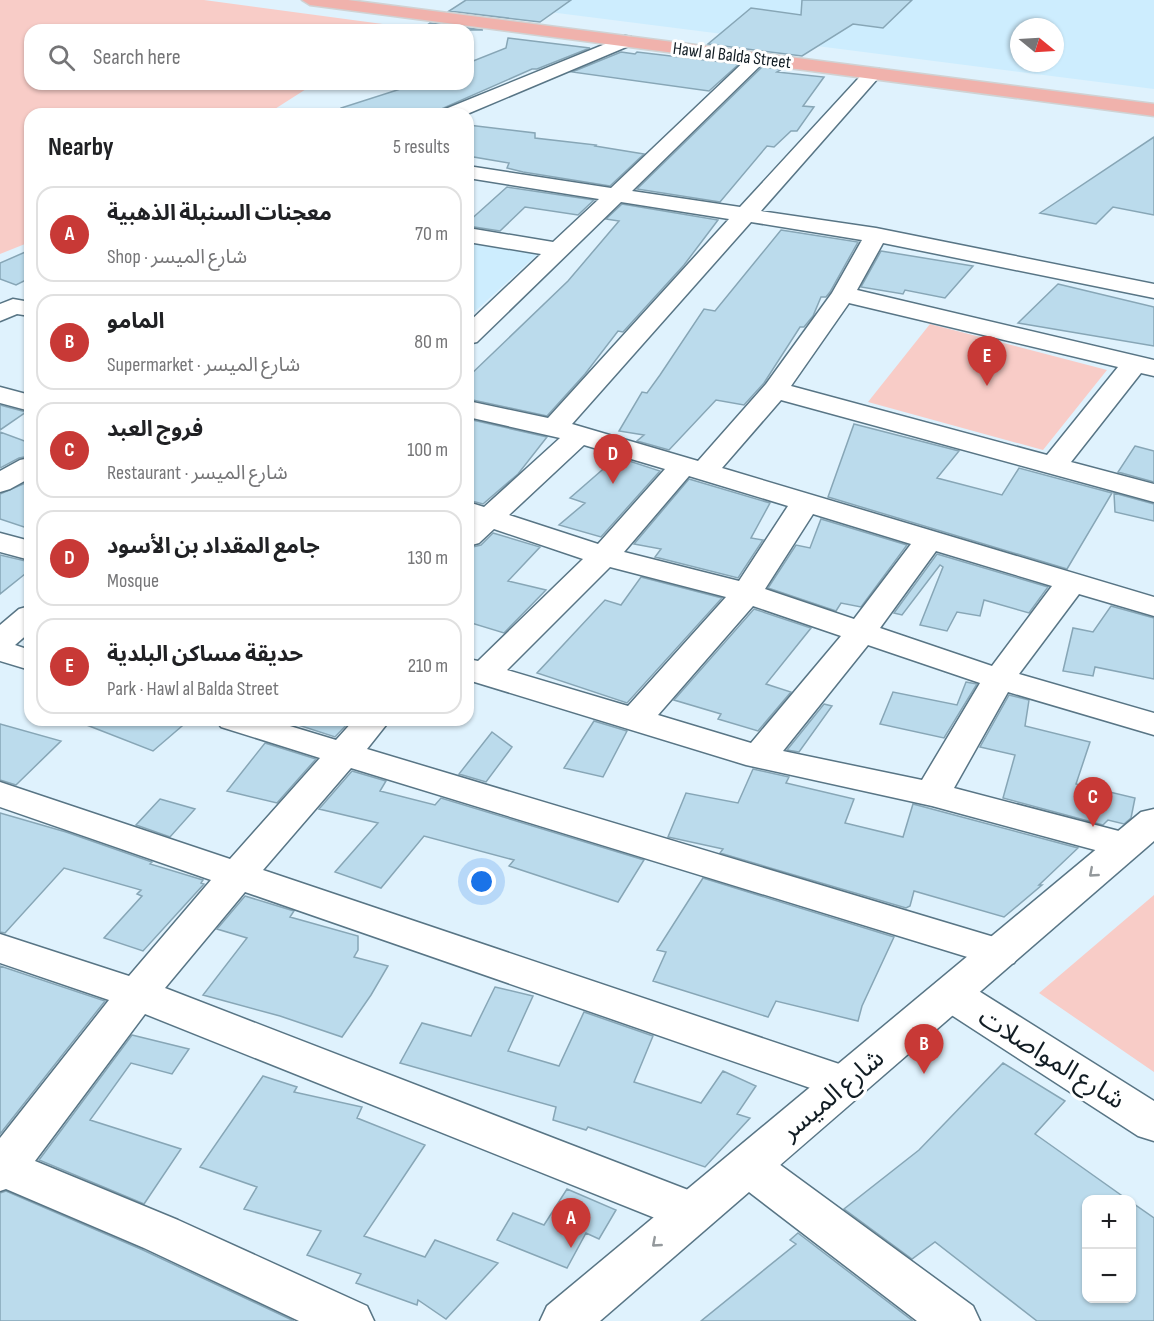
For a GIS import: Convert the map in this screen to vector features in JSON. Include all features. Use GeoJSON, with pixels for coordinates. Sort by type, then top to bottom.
{"type":"FeatureCollection","features":[{"type":"Feature","properties":{"kind":"main road","name":"Hawl al Balda Street"},"geometry":{"type":"LineString","coordinates":[[310,0],[1154,110]]}},
{"type":"Feature","properties":{"kind":"main road","name":"Hawl al Balda Street"},"geometry":{"type":"LineString","coordinates":[[383,0],[1154,99]]}},
{"type":"Feature","properties":{"kind":"street"},"geometry":{"type":"LineString","coordinates":[[464,108],[625,41]]}},
{"type":"Feature","properties":{"kind":"street"},"geometry":{"type":"LineString","coordinates":[[474,328],[758,58]]}},
{"type":"Feature","properties":{"kind":"street"},"geometry":{"type":"LineString","coordinates":[[476,522],[567,431],[746,214],[873,73]]}},
{"type":"Feature","properties":{"kind":"street"},"geometry":{"type":"LineString","coordinates":[[478,173],[876,235],[1154,291]]}},
{"type":"Feature","properties":{"kind":"street"},"geometry":{"type":"LineString","coordinates":[[476,672],[604,556],[775,390],[843,294],[876,235]]}},
{"type":"Feature","properties":{"kind":"street"},"geometry":{"type":"LineString","coordinates":[[474,236],[558,250]]}},
{"type":"Feature","properties":{"kind":"street"},"geometry":{"type":"LineString","coordinates":[[843,294],[1144,366],[1053,466]]}},
{"type":"Feature","properties":{"kind":"street"},"geometry":{"type":"LineString","coordinates":[[0,314],[13,306],[24,308]]}},
{"type":"Feature","properties":{"kind":"street"},"geometry":{"type":"LineString","coordinates":[[775,390],[1154,493]]}},
{"type":"Feature","properties":{"kind":"street"},"geometry":{"type":"LineString","coordinates":[[0,395],[24,401]]}},
{"type":"Feature","properties":{"kind":"street"},"geometry":{"type":"LineString","coordinates":[[474,410],[567,431],[1154,607]]}},
{"type":"Feature","properties":{"kind":"street"},"geometry":{"type":"LineString","coordinates":[[0,483],[24,469]]}},
{"type":"Feature","properties":{"kind":"street"},"geometry":{"type":"LineString","coordinates":[[636,719],[747,592],[805,503]]}},
{"type":"Feature","properties":{"kind":"street"},"geometry":{"type":"LineString","coordinates":[[476,522],[747,592],[999,678],[1154,724]]}},
{"type":"Feature","properties":{"kind":"street"},"geometry":{"type":"LineString","coordinates":[[759,757],[861,632],[929,540]]}},
{"type":"Feature","properties":{"kind":"street"},"geometry":{"type":"LineString","coordinates":[[0,542],[24,549]]}},
{"type":"Feature","properties":{"kind":"street"},"geometry":{"type":"LineString","coordinates":[[932,794],[999,678],[1071,583]]}},
{"type":"Feature","properties":{"kind":"street"},"geometry":{"type":"LineString","coordinates":[[0,641],[24,621]]}},
{"type":"Feature","properties":{"kind":"street"},"geometry":{"type":"LineString","coordinates":[[0,651],[24,658]]}},
{"type":"Feature","properties":{"kind":"street"},"geometry":{"type":"LineString","coordinates":[[476,672],[759,757],[932,794],[1140,833]]}},
{"type":"Feature","properties":{"kind":"street"},"geometry":{"type":"LineString","coordinates":[[253,726],[1000,953]]}},
{"type":"Feature","properties":{"kind":"street"},"geometry":{"type":"LineString","coordinates":[[350,1321],[161,1234],[1,1169],[137,994],[368,726]]}},
{"type":"Feature","properties":{"kind":"street"},"geometry":{"type":"LineString","coordinates":[[0,794],[845,1083]]}},
{"type":"Feature","properties":{"kind":"street","name":"شارع الميسر"},"geometry":{"type":"LineString","coordinates":[[575,1318],[692,1212],[1140,833]]}},
{"type":"Feature","properties":{"kind":"street"},"geometry":{"type":"LineString","coordinates":[[0,948],[137,994],[692,1212]]}},
{"type":"Feature","properties":{"kind":"street","name":"شارع المواصلات"},"geometry":{"type":"LineString","coordinates":[[951,994],[1154,1123]]}},
{"type":"Feature","properties":{"kind":"street"},"geometry":{"type":"LineString","coordinates":[[748,1166],[955,1321]]}},
{"type":"Feature","properties":{"kind":"shaded area"},"geometry":{"type":"Polygon","coordinates":[[[0,0],[204,0],[383,24],[24,24],[24,90],[305,90],[276,108],[24,108],[24,244],[0,254],[0,0]]]}},
{"type":"Feature","properties":{"kind":"shaded area"},"geometry":{"type":"Polygon","coordinates":[[[458,0],[1154,0],[1154,89],[1021,72],[1064,72],[1064,18],[1010,18],[1010,71],[458,0]]]}},
{"type":"Feature","properties":{"kind":"shaded area"},"geometry":{"type":"Polygon","coordinates":[[[474,241],[540,252],[474,312],[474,241]]]}},
{"type":"Feature","properties":{"kind":"shaded area"},"geometry":{"type":"Polygon","coordinates":[[[930,324],[1107,370],[1043,450],[868,402],[930,324]]]}},
{"type":"Feature","properties":{"kind":"shaded area"},"geometry":{"type":"Polygon","coordinates":[[[1154,895],[1154,1072],[1039,993],[1154,895]]]}},
{"type":"Feature","properties":{"kind":"building"},"geometry":{"type":"Polygon","coordinates":[[[466,0],[571,0],[540,22],[449,11],[466,0]]]}},
{"type":"Feature","properties":{"kind":"building"},"geometry":{"type":"Polygon","coordinates":[[[802,0],[912,0],[883,28],[853,24],[802,56],[708,44],[751,8],[801,15],[802,0]]]}},
{"type":"Feature","properties":{"kind":"building"},"geometry":{"type":"Polygon","coordinates":[[[508,38],[590,48],[532,69],[444,108],[341,108],[397,90],[474,90],[474,61],[506,48],[508,38]]]}},
{"type":"Feature","properties":{"kind":"building"},"geometry":{"type":"Polygon","coordinates":[[[621,52],[739,64],[709,91],[572,72],[621,52]]]}},
{"type":"Feature","properties":{"kind":"building"},"geometry":{"type":"Polygon","coordinates":[[[762,67],[782,69],[777,72],[824,77],[803,106],[814,107],[797,131],[791,131],[774,147],[767,146],[720,202],[637,189],[762,67]]]}},
{"type":"Feature","properties":{"kind":"building"},"geometry":{"type":"Polygon","coordinates":[[[474,126],[535,133],[535,138],[596,145],[644,154],[610,186],[523,172],[507,168],[509,163],[474,157],[474,126]]]}},
{"type":"Feature","properties":{"kind":"building"},"geometry":{"type":"Polygon","coordinates":[[[1154,137],[1154,215],[1113,207],[1096,224],[1040,213],[1154,137]]]}},
{"type":"Feature","properties":{"kind":"building"},"geometry":{"type":"Polygon","coordinates":[[[507,187],[594,200],[578,215],[525,207],[500,231],[474,227],[474,217],[507,187]]]}},
{"type":"Feature","properties":{"kind":"building"},"geometry":{"type":"Polygon","coordinates":[[[622,204],[718,220],[684,265],[623,332],[618,331],[585,374],[547,416],[474,400],[474,371],[568,281],[619,221],[606,219],[622,204]]]}},
{"type":"Feature","properties":{"kind":"building"},"geometry":{"type":"Polygon","coordinates":[[[781,230],[858,242],[830,292],[826,297],[821,297],[813,316],[804,327],[800,327],[764,383],[744,405],[716,400],[669,450],[637,441],[644,435],[619,431],[642,392],[647,393],[704,309],[715,311],[781,230]]]}},
{"type":"Feature","properties":{"kind":"building"},"geometry":{"type":"Polygon","coordinates":[[[881,251],[973,266],[945,298],[905,290],[903,294],[861,287],[881,251]]]}},
{"type":"Feature","properties":{"kind":"building"},"geometry":{"type":"Polygon","coordinates":[[[24,253],[24,281],[16,285],[0,279],[0,263],[24,253]]]}},
{"type":"Feature","properties":{"kind":"building"},"geometry":{"type":"Polygon","coordinates":[[[1058,284],[1154,307],[1154,346],[1018,323],[1058,284]]]}},
{"type":"Feature","properties":{"kind":"building"},"geometry":{"type":"Polygon","coordinates":[[[0,405],[24,411],[24,413],[0,430],[0,405]]]}},
{"type":"Feature","properties":{"kind":"building"},"geometry":{"type":"Polygon","coordinates":[[[474,420],[547,437],[518,474],[483,504],[474,502],[474,420]]]}},
{"type":"Feature","properties":{"kind":"building"},"geometry":{"type":"Polygon","coordinates":[[[854,424],[959,451],[937,478],[1002,495],[1019,468],[1112,493],[1067,569],[828,497],[854,424]]]}},
{"type":"Feature","properties":{"kind":"building"},"geometry":{"type":"Polygon","coordinates":[[[0,432],[24,441],[24,457],[0,468],[0,432]]]}},
{"type":"Feature","properties":{"kind":"building"},"geometry":{"type":"Polygon","coordinates":[[[1135,446],[1154,451],[1154,482],[1118,472],[1135,446]]]}},
{"type":"Feature","properties":{"kind":"building"},"geometry":{"type":"Polygon","coordinates":[[[617,457],[660,471],[601,537],[559,525],[585,503],[570,498],[617,457]]]}},
{"type":"Feature","properties":{"kind":"building"},"geometry":{"type":"Polygon","coordinates":[[[689,479],[770,503],[751,538],[763,540],[738,578],[655,557],[661,549],[634,544],[689,479]]]}},
{"type":"Feature","properties":{"kind":"building"},"geometry":{"type":"Polygon","coordinates":[[[24,484],[24,527],[0,519],[0,494],[24,484]]]}},
{"type":"Feature","properties":{"kind":"building"},"geometry":{"type":"Polygon","coordinates":[[[1114,493],[1154,504],[1154,521],[1115,512],[1114,493]]]}},
{"type":"Feature","properties":{"kind":"building"},"geometry":{"type":"Polygon","coordinates":[[[821,519],[907,545],[861,607],[841,603],[836,611],[768,588],[796,545],[810,548],[821,519]]]}},
{"type":"Feature","properties":{"kind":"building"},"geometry":{"type":"Polygon","coordinates":[[[493,533],[540,547],[508,581],[546,590],[504,633],[474,624],[474,547],[481,545],[493,533]]]}},
{"type":"Feature","properties":{"kind":"building"},"geometry":{"type":"Polygon","coordinates":[[[937,554],[1048,587],[1029,613],[984,600],[980,616],[957,612],[947,631],[920,625],[943,567],[940,565],[902,615],[894,613],[937,554]]]}},
{"type":"Feature","properties":{"kind":"building"},"geometry":{"type":"Polygon","coordinates":[[[0,555],[24,561],[24,575],[0,594],[0,555]]]}},
{"type":"Feature","properties":{"kind":"building"},"geometry":{"type":"Polygon","coordinates":[[[641,577],[722,598],[627,703],[537,673],[605,600],[621,605],[641,577]]]}},
{"type":"Feature","properties":{"kind":"building"},"geometry":{"type":"Polygon","coordinates":[[[1111,606],[1154,618],[1154,679],[1095,667],[1093,676],[1063,671],[1073,628],[1093,632],[1111,606]]]}},
{"type":"Feature","properties":{"kind":"building"},"geometry":{"type":"Polygon","coordinates":[[[754,609],[811,628],[766,684],[791,692],[758,731],[718,719],[721,714],[674,700],[754,609]]]}},
{"type":"Feature","properties":{"kind":"building"},"geometry":{"type":"Polygon","coordinates":[[[966,682],[977,684],[944,738],[880,724],[893,692],[957,705],[966,682]]]}},
{"type":"Feature","properties":{"kind":"building"},"geometry":{"type":"Polygon","coordinates":[[[1009,695],[1029,700],[1025,726],[1090,742],[1076,784],[1135,798],[1131,818],[1124,824],[1108,820],[1103,825],[1003,798],[1015,755],[980,747],[1009,695]]]}},
{"type":"Feature","properties":{"kind":"building"},"geometry":{"type":"Polygon","coordinates":[[[824,704],[832,706],[799,752],[787,750],[824,704]]]}},
{"type":"Feature","properties":{"kind":"building"},"geometry":{"type":"Polygon","coordinates":[[[594,721],[627,731],[603,777],[564,768],[594,721]]]}},
{"type":"Feature","properties":{"kind":"building"},"geometry":{"type":"Polygon","coordinates":[[[0,724],[61,741],[16,785],[0,780],[0,724]]]}},
{"type":"Feature","properties":{"kind":"building"},"geometry":{"type":"Polygon","coordinates":[[[89,726],[182,726],[153,751],[89,726]]]}},
{"type":"Feature","properties":{"kind":"building"},"geometry":{"type":"Polygon","coordinates":[[[301,726],[345,726],[335,737],[301,726]]]}},
{"type":"Feature","properties":{"kind":"building"},"geometry":{"type":"Polygon","coordinates":[[[492,732],[512,747],[486,782],[459,774],[492,732]]]}},
{"type":"Feature","properties":{"kind":"building"},"geometry":{"type":"Polygon","coordinates":[[[265,743],[316,759],[277,803],[227,791],[265,743]]]}},
{"type":"Feature","properties":{"kind":"building"},"geometry":{"type":"Polygon","coordinates":[[[753,769],[789,777],[786,783],[854,799],[845,823],[903,837],[913,804],[1078,848],[1039,885],[1042,885],[1004,917],[914,891],[910,906],[906,908],[720,853],[723,849],[668,837],[686,793],[738,803],[753,769]]]}},
{"type":"Feature","properties":{"kind":"building"},"geometry":{"type":"Polygon","coordinates":[[[352,771],[386,781],[380,791],[435,805],[441,798],[644,860],[618,902],[509,866],[514,860],[424,836],[381,888],[335,872],[378,823],[319,809],[352,771]]]}},
{"type":"Feature","properties":{"kind":"building"},"geometry":{"type":"Polygon","coordinates":[[[160,799],[195,809],[170,837],[136,825],[160,799]]]}},
{"type":"Feature","properties":{"kind":"building"},"geometry":{"type":"Polygon","coordinates":[[[0,813],[66,832],[152,862],[150,864],[203,880],[201,883],[204,884],[143,951],[104,938],[142,896],[137,894],[141,890],[64,868],[5,933],[0,932],[0,813]]]}},
{"type":"Feature","properties":{"kind":"building"},"geometry":{"type":"Polygon","coordinates":[[[703,878],[894,937],[862,1006],[858,1021],[776,1001],[768,1017],[653,981],[666,952],[657,950],[703,878]]]}},
{"type":"Feature","properties":{"kind":"building"},"geometry":{"type":"Polygon","coordinates":[[[245,896],[294,911],[290,917],[358,936],[358,950],[354,957],[388,966],[342,1037],[280,1016],[203,995],[247,938],[217,929],[245,896]]]}},
{"type":"Feature","properties":{"kind":"building"},"geometry":{"type":"Polygon","coordinates":[[[0,966],[105,1001],[0,1134],[0,966]]]}},
{"type":"Feature","properties":{"kind":"building"},"geometry":{"type":"Polygon","coordinates":[[[495,987],[533,996],[508,1051],[559,1066],[584,1012],[653,1036],[634,1082],[701,1103],[723,1071],[756,1086],[737,1114],[750,1118],[705,1167],[588,1127],[586,1130],[553,1120],[556,1107],[400,1063],[422,1023],[471,1036],[495,987]]]}},
{"type":"Feature","properties":{"kind":"building"},"geometry":{"type":"Polygon","coordinates":[[[132,1035],[189,1049],[172,1074],[131,1063],[90,1120],[181,1149],[144,1204],[39,1160],[132,1035]]]}},
{"type":"Feature","properties":{"kind":"building"},"geometry":{"type":"Polygon","coordinates":[[[1003,1063],[1065,1101],[1035,1134],[1121,1195],[1082,1195],[1082,1303],[1136,1303],[1136,1205],[1154,1218],[1154,1321],[1037,1321],[935,1242],[912,1259],[844,1209],[919,1150],[1003,1063]]]}},
{"type":"Feature","properties":{"kind":"building"},"geometry":{"type":"Polygon","coordinates":[[[263,1076],[297,1087],[294,1092],[362,1107],[357,1118],[425,1145],[364,1236],[425,1257],[435,1240],[498,1263],[446,1319],[418,1300],[417,1305],[356,1283],[361,1274],[307,1255],[321,1231],[244,1209],[257,1187],[200,1167],[263,1076]]]}},
{"type":"Feature","properties":{"kind":"building"},"geometry":{"type":"Polygon","coordinates":[[[567,1189],[616,1210],[599,1239],[586,1233],[567,1268],[497,1240],[513,1213],[544,1225],[567,1189]]]}},
{"type":"Feature","properties":{"kind":"building"},"geometry":{"type":"Polygon","coordinates":[[[6,1191],[143,1250],[294,1321],[0,1321],[0,1193],[6,1191]]]}},
{"type":"Feature","properties":{"kind":"building"},"geometry":{"type":"Polygon","coordinates":[[[798,1233],[913,1321],[701,1321],[796,1244],[790,1240],[798,1233]]]}},
{"type":"Feature","properties":{"kind":"place","name":"حديقة مساكن البلدية"},"geometry":{"type":"Point","coordinates":[987,386]}},
{"type":"Feature","properties":{"kind":"place","name":"جامع المقداد بن الأسود"},"geometry":{"type":"Point","coordinates":[613,484]}},
{"type":"Feature","properties":{"kind":"place","name":"فروج العبد"},"geometry":{"type":"Point","coordinates":[1093,827]}},
{"type":"Feature","properties":{"kind":"place","name":"المامو"},"geometry":{"type":"Point","coordinates":[924,1074]}},
{"type":"Feature","properties":{"kind":"place","name":"معجنات السنبلة الذهبية"},"geometry":{"type":"Point","coordinates":[571,1248]}}]}
